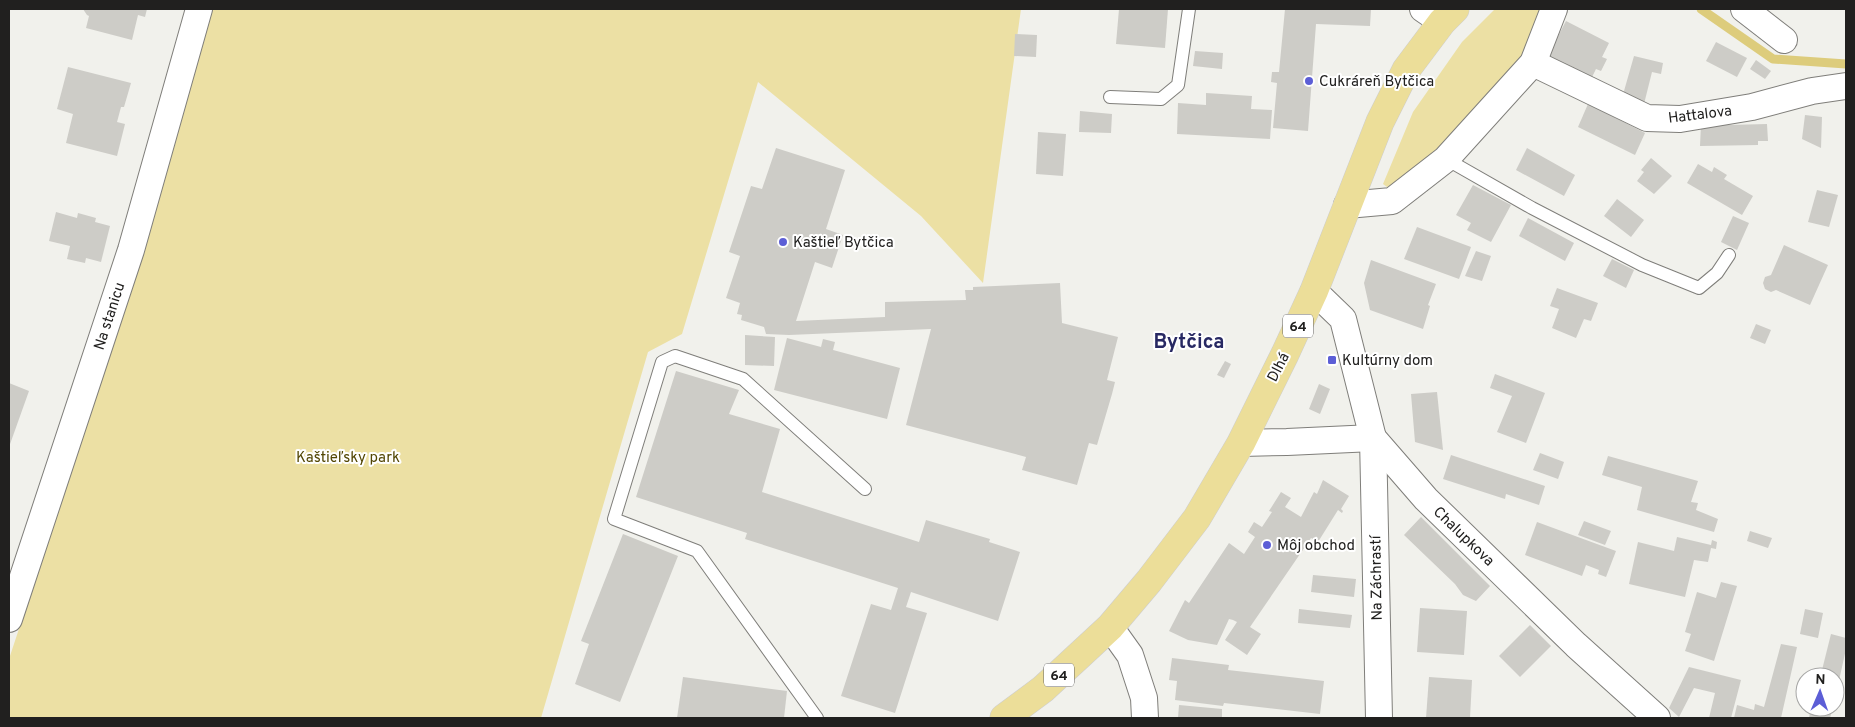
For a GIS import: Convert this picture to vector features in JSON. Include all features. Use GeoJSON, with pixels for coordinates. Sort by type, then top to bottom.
{"type":"FeatureCollection","features":[{"type":"Feature","properties":{"kind":"main road","name":"Dlhá"},"geometry":{"type":"LineString","coordinates":[[1110,627],[1149,581],[1196,518],[1241,443],[1314,291],[1380,122],[1406,70],[1440,13]]}},
{"type":"Feature","properties":{"kind":"main road","name":"64"},"geometry":{"type":"LineString","coordinates":[[1004,718],[1044,688],[1110,627]]}},
{"type":"Feature","properties":{"kind":"street","name":"Na stanicu"},"geometry":{"type":"LineString","coordinates":[[9,619],[131,250],[199,9]]}},
{"type":"Feature","properties":{"kind":"street"},"geometry":{"type":"LineString","coordinates":[[1347,205],[1392,201],[1446,159],[1533,63],[1554,9]]}},
{"type":"Feature","properties":{"kind":"street"},"geometry":{"type":"LineString","coordinates":[[1744,9],[1784,40]]}},
{"type":"Feature","properties":{"kind":"street","name":"Hattalova"},"geometry":{"type":"LineString","coordinates":[[1533,63],[1647,118],[1680,119],[1752,106],[1812,91],[1846,86]]}},
{"type":"Feature","properties":{"kind":"street"},"geometry":{"type":"LineString","coordinates":[[1241,443],[1373,438],[1343,319],[1314,291]]}},
{"type":"Feature","properties":{"kind":"street","name":"Na Záchrastí"},"geometry":{"type":"LineString","coordinates":[[1373,438],[1379,718]]}},
{"type":"Feature","properties":{"kind":"street","name":"Chalupkova"},"geometry":{"type":"LineString","coordinates":[[1373,438],[1426,499],[1576,644],[1657,718]]}},
{"type":"Feature","properties":{"kind":"street"},"geometry":{"type":"LineString","coordinates":[[1110,627],[1130,656],[1144,698],[1145,718]]}},
{"type":"Feature","properties":{"kind":"lane"},"geometry":{"type":"LineString","coordinates":[[1110,97],[1161,99],[1178,85],[1189,9]]}},
{"type":"Feature","properties":{"kind":"lane"},"geometry":{"type":"LineString","coordinates":[[1446,159],[1574,230],[1642,264],[1699,288],[1717,273],[1729,255]]}},
{"type":"Feature","properties":{"kind":"lane"},"geometry":{"type":"LineString","coordinates":[[817,718],[697,551],[614,519],[662,362],[675,356],[743,380],[865,489]]}},
{"type":"Feature","properties":{"kind":"green space","name":"Kaštieľsky park"},"geometry":{"type":"Polygon","coordinates":[[[212,9],[1021,9],[983,283],[921,216],[758,82],[682,334],[648,352],[541,718],[9,718],[9,659],[144,251],[212,9]]]}},
{"type":"Feature","properties":{"kind":"green space"},"geometry":{"type":"Polygon","coordinates":[[[1495,9],[1546,9],[1536,43],[1477,119],[1410,175],[1387,187],[1383,184],[1413,112],[1462,42],[1495,9]]]}},
{"type":"Feature","properties":{"kind":"building"},"geometry":{"type":"Polygon","coordinates":[[[83,9],[147,9],[145,17],[138,15],[132,40],[86,28],[89,16],[83,9]]]}},
{"type":"Feature","properties":{"kind":"building"},"geometry":{"type":"Polygon","coordinates":[[[1119,9],[1168,9],[1165,48],[1116,44],[1119,9]]]}},
{"type":"Feature","properties":{"kind":"building"},"geometry":{"type":"Polygon","coordinates":[[[1285,9],[1371,9],[1370,26],[1316,24],[1308,131],[1273,128],[1277,83],[1271,82],[1272,72],[1279,72],[1285,9]]]}},
{"type":"Feature","properties":{"kind":"building"},"geometry":{"type":"Polygon","coordinates":[[[1566,21],[1609,43],[1602,57],[1607,59],[1601,71],[1596,69],[1591,79],[1547,57],[1566,21]]]}},
{"type":"Feature","properties":{"kind":"building"},"geometry":{"type":"Polygon","coordinates":[[[1015,34],[1037,35],[1036,57],[1014,56],[1015,34]]]}},
{"type":"Feature","properties":{"kind":"building"},"geometry":{"type":"Polygon","coordinates":[[[1716,42],[1747,58],[1737,77],[1706,61],[1716,42]]]}},
{"type":"Feature","properties":{"kind":"building"},"geometry":{"type":"Polygon","coordinates":[[[1195,51],[1223,53],[1222,69],[1193,66],[1195,51]]]}},
{"type":"Feature","properties":{"kind":"building"},"geometry":{"type":"Polygon","coordinates":[[[1634,56],[1663,63],[1661,74],[1652,72],[1644,104],[1622,98],[1634,56]]]}},
{"type":"Feature","properties":{"kind":"building"},"geometry":{"type":"Polygon","coordinates":[[[1756,60],[1771,71],[1765,79],[1750,69],[1756,60]]]}},
{"type":"Feature","properties":{"kind":"building"},"geometry":{"type":"Polygon","coordinates":[[[68,67],[131,83],[124,107],[121,107],[117,122],[125,124],[117,156],[66,143],[73,114],[57,109],[68,67]]]}},
{"type":"Feature","properties":{"kind":"building"},"geometry":{"type":"Polygon","coordinates":[[[1206,93],[1252,96],[1251,109],[1272,110],[1270,139],[1177,134],[1178,103],[1206,105],[1206,93]]]}},
{"type":"Feature","properties":{"kind":"building"},"geometry":{"type":"Polygon","coordinates":[[[1588,104],[1645,133],[1635,155],[1578,127],[1588,104]]]}},
{"type":"Feature","properties":{"kind":"building"},"geometry":{"type":"Polygon","coordinates":[[[1080,111],[1112,114],[1111,133],[1079,132],[1080,111]]]}},
{"type":"Feature","properties":{"kind":"building"},"geometry":{"type":"Polygon","coordinates":[[[1805,115],[1822,117],[1821,148],[1802,139],[1805,115]]]}},
{"type":"Feature","properties":{"kind":"building"},"geometry":{"type":"Polygon","coordinates":[[[1728,119],[1729,125],[1767,124],[1768,141],[1758,141],[1758,145],[1700,146],[1701,124],[1728,119]]]}},
{"type":"Feature","properties":{"kind":"building"},"geometry":{"type":"Polygon","coordinates":[[[1038,132],[1066,134],[1063,176],[1036,174],[1038,132]]]}},
{"type":"Feature","properties":{"kind":"building"},"geometry":{"type":"Polygon","coordinates":[[[776,148],[845,170],[826,229],[843,235],[832,268],[815,262],[796,321],[885,317],[885,302],[966,300],[965,290],[973,290],[973,287],[1060,283],[1062,323],[1118,337],[1107,380],[1115,382],[1112,394],[1097,445],[1089,443],[1077,485],[1022,470],[1026,457],[906,425],[931,329],[789,335],[766,334],[764,327],[741,320],[742,315],[737,314],[740,303],[726,298],[740,256],[729,252],[751,186],[762,189],[776,148]]]}},
{"type":"Feature","properties":{"kind":"building"},"geometry":{"type":"Polygon","coordinates":[[[1527,148],[1575,175],[1564,196],[1516,170],[1527,148]]]}},
{"type":"Feature","properties":{"kind":"building"},"geometry":{"type":"Polygon","coordinates":[[[1651,158],[1672,176],[1654,194],[1637,181],[1644,172],[1641,170],[1651,158]]]}},
{"type":"Feature","properties":{"kind":"building"},"geometry":{"type":"Polygon","coordinates":[[[1698,164],[1712,172],[1714,167],[1727,175],[1724,179],[1753,196],[1742,215],[1687,183],[1698,164]]]}},
{"type":"Feature","properties":{"kind":"building"},"geometry":{"type":"Polygon","coordinates":[[[1473,185],[1511,205],[1491,242],[1467,230],[1471,223],[1456,215],[1473,185]]]}},
{"type":"Feature","properties":{"kind":"building"},"geometry":{"type":"Polygon","coordinates":[[[1817,190],[1838,195],[1829,227],[1808,222],[1817,190]]]}},
{"type":"Feature","properties":{"kind":"building"},"geometry":{"type":"Polygon","coordinates":[[[1617,199],[1644,220],[1631,237],[1604,216],[1617,199]]]}},
{"type":"Feature","properties":{"kind":"building"},"geometry":{"type":"Polygon","coordinates":[[[56,212],[77,218],[78,213],[96,218],[95,222],[110,226],[101,262],[86,258],[85,263],[67,259],[70,246],[49,241],[56,212]]]}},
{"type":"Feature","properties":{"kind":"building"},"geometry":{"type":"Polygon","coordinates":[[[1733,216],[1749,223],[1737,250],[1721,242],[1733,216]]]}},
{"type":"Feature","properties":{"kind":"building"},"geometry":{"type":"Polygon","coordinates":[[[1528,218],[1574,243],[1565,261],[1519,236],[1528,218]]]}},
{"type":"Feature","properties":{"kind":"building"},"geometry":{"type":"Polygon","coordinates":[[[1417,227],[1471,247],[1459,279],[1404,259],[1417,227]]]}},
{"type":"Feature","properties":{"kind":"building"},"geometry":{"type":"Polygon","coordinates":[[[1784,245],[1828,265],[1810,305],[1776,290],[1771,292],[1765,289],[1763,283],[1765,277],[1771,275],[1784,245]]]}},
{"type":"Feature","properties":{"kind":"building"},"geometry":{"type":"Polygon","coordinates":[[[1476,251],[1491,256],[1482,281],[1465,276],[1476,251]]]}},
{"type":"Feature","properties":{"kind":"building"},"geometry":{"type":"Polygon","coordinates":[[[1612,259],[1634,270],[1626,288],[1603,276],[1612,259]]]}},
{"type":"Feature","properties":{"kind":"building"},"geometry":{"type":"Polygon","coordinates":[[[1371,260],[1436,284],[1428,305],[1430,306],[1423,329],[1370,310],[1364,283],[1371,260]]]}},
{"type":"Feature","properties":{"kind":"building"},"geometry":{"type":"Polygon","coordinates":[[[1557,288],[1598,303],[1591,321],[1584,319],[1576,338],[1552,328],[1559,309],[1550,306],[1557,288]]]}},
{"type":"Feature","properties":{"kind":"building"},"geometry":{"type":"Polygon","coordinates":[[[1756,324],[1771,330],[1765,344],[1750,338],[1756,324]]]}},
{"type":"Feature","properties":{"kind":"building"},"geometry":{"type":"Polygon","coordinates":[[[745,335],[775,337],[774,366],[745,365],[745,335]]]}},
{"type":"Feature","properties":{"kind":"building"},"geometry":{"type":"Polygon","coordinates":[[[787,338],[821,347],[823,339],[835,342],[833,350],[900,368],[887,419],[774,390],[787,338]]]}},
{"type":"Feature","properties":{"kind":"building"},"geometry":{"type":"Polygon","coordinates":[[[1225,361],[1231,364],[1224,378],[1217,375],[1225,361]]]}},
{"type":"Feature","properties":{"kind":"building"},"geometry":{"type":"Polygon","coordinates":[[[676,371],[739,390],[729,414],[780,429],[762,492],[919,542],[926,520],[990,539],[989,542],[1020,552],[998,621],[911,592],[906,607],[927,613],[895,713],[841,696],[871,604],[891,610],[898,588],[745,539],[747,533],[636,497],[676,371]]]}},
{"type":"Feature","properties":{"kind":"building"},"geometry":{"type":"Polygon","coordinates":[[[1495,374],[1545,393],[1526,443],[1497,432],[1512,396],[1490,388],[1495,374]]]}},
{"type":"Feature","properties":{"kind":"building"},"geometry":{"type":"Polygon","coordinates":[[[9,383],[29,391],[9,447],[9,383]]]}},
{"type":"Feature","properties":{"kind":"building"},"geometry":{"type":"Polygon","coordinates":[[[1319,384],[1330,389],[1320,414],[1309,409],[1319,384]]]}},
{"type":"Feature","properties":{"kind":"building"},"geometry":{"type":"Polygon","coordinates":[[[1437,392],[1443,450],[1415,442],[1411,394],[1437,392]]]}},
{"type":"Feature","properties":{"kind":"building"},"geometry":{"type":"Polygon","coordinates":[[[1540,453],[1564,462],[1558,479],[1533,470],[1540,453]]]}},
{"type":"Feature","properties":{"kind":"building"},"geometry":{"type":"Polygon","coordinates":[[[1451,455],[1545,486],[1539,505],[1506,494],[1505,499],[1443,479],[1451,455]]]}},
{"type":"Feature","properties":{"kind":"building"},"geometry":{"type":"Polygon","coordinates":[[[1608,456],[1698,481],[1691,502],[1698,503],[1696,510],[1718,519],[1714,532],[1637,510],[1642,487],[1602,475],[1608,456]]]}},
{"type":"Feature","properties":{"kind":"building"},"geometry":{"type":"Polygon","coordinates":[[[1323,480],[1349,496],[1341,509],[1343,511],[1342,513],[1338,510],[1318,542],[1311,538],[1250,627],[1261,634],[1247,655],[1225,640],[1237,622],[1233,620],[1229,619],[1217,645],[1188,640],[1169,631],[1185,600],[1189,603],[1229,543],[1244,554],[1255,537],[1248,532],[1254,522],[1262,527],[1272,512],[1269,511],[1281,492],[1291,498],[1285,507],[1301,517],[1314,492],[1317,494],[1323,480]]]}},
{"type":"Feature","properties":{"kind":"building"},"geometry":{"type":"Polygon","coordinates":[[[1421,517],[1490,586],[1476,601],[1463,595],[1455,584],[1404,535],[1421,517]]]}},
{"type":"Feature","properties":{"kind":"building"},"geometry":{"type":"Polygon","coordinates":[[[1584,521],[1611,531],[1605,545],[1578,535],[1584,521]]]}},
{"type":"Feature","properties":{"kind":"building"},"geometry":{"type":"Polygon","coordinates":[[[1537,522],[1616,551],[1606,577],[1598,574],[1599,570],[1586,565],[1582,576],[1525,555],[1537,522]]]}},
{"type":"Feature","properties":{"kind":"building"},"geometry":{"type":"Polygon","coordinates":[[[1750,531],[1772,538],[1768,548],[1747,541],[1750,531]]]}},
{"type":"Feature","properties":{"kind":"building"},"geometry":{"type":"Polygon","coordinates":[[[623,534],[678,556],[620,702],[575,684],[589,644],[581,641],[623,534]]]}},
{"type":"Feature","properties":{"kind":"building"},"geometry":{"type":"Polygon","coordinates":[[[1677,537],[1711,545],[1712,540],[1717,542],[1716,549],[1711,548],[1708,562],[1694,560],[1685,597],[1629,584],[1638,542],[1674,551],[1677,537]]]}},
{"type":"Feature","properties":{"kind":"building"},"geometry":{"type":"Polygon","coordinates":[[[1313,575],[1356,579],[1354,597],[1311,592],[1313,575]]]}},
{"type":"Feature","properties":{"kind":"building"},"geometry":{"type":"Polygon","coordinates":[[[1721,582],[1737,586],[1714,661],[1685,651],[1691,634],[1685,632],[1697,592],[1716,598],[1721,582]]]}},
{"type":"Feature","properties":{"kind":"building"},"geometry":{"type":"Polygon","coordinates":[[[1420,608],[1467,611],[1464,655],[1417,652],[1420,608]]]}},
{"type":"Feature","properties":{"kind":"building"},"geometry":{"type":"Polygon","coordinates":[[[1299,609],[1352,615],[1350,628],[1298,623],[1299,609]]]}},
{"type":"Feature","properties":{"kind":"building"},"geometry":{"type":"Polygon","coordinates":[[[1805,609],[1823,613],[1818,638],[1800,634],[1805,609]]]}},
{"type":"Feature","properties":{"kind":"building"},"geometry":{"type":"Polygon","coordinates":[[[1530,625],[1551,646],[1520,677],[1499,656],[1530,625]]]}},
{"type":"Feature","properties":{"kind":"building"},"geometry":{"type":"Polygon","coordinates":[[[1831,634],[1846,638],[1846,649],[1842,667],[1823,667],[1831,634]]]}},
{"type":"Feature","properties":{"kind":"building"},"geometry":{"type":"Polygon","coordinates":[[[1781,644],[1797,647],[1781,718],[1734,718],[1737,705],[1754,710],[1755,704],[1764,707],[1781,644]]]}},
{"type":"Feature","properties":{"kind":"building"},"geometry":{"type":"Polygon","coordinates":[[[1172,658],[1229,665],[1228,670],[1324,681],[1320,714],[1224,703],[1223,706],[1175,700],[1177,681],[1169,680],[1172,658]]]}},
{"type":"Feature","properties":{"kind":"building"},"geometry":{"type":"Polygon","coordinates":[[[1689,667],[1741,680],[1731,718],[1709,718],[1715,693],[1694,688],[1679,717],[1669,708],[1689,667]]]}},
{"type":"Feature","properties":{"kind":"building"},"geometry":{"type":"Polygon","coordinates":[[[683,677],[787,691],[784,718],[677,718],[683,677]]]}},
{"type":"Feature","properties":{"kind":"building"},"geometry":{"type":"Polygon","coordinates":[[[1429,677],[1472,680],[1470,718],[1426,718],[1429,677]]]}},
{"type":"Feature","properties":{"kind":"building"},"geometry":{"type":"Polygon","coordinates":[[[1179,705],[1222,709],[1222,718],[1178,718],[1179,705]]]}},
{"type":"Feature","properties":{"kind":"building"},"geometry":{"type":"Polygon","coordinates":[[[1809,717],[1830,717],[1830,718],[1809,717]]]}},
{"type":"Feature","properties":{"kind":"waterway"},"geometry":{"type":"LineString","coordinates":[[1701,9],[1773,59],[1846,64]]}},
{"type":"Feature","properties":{"kind":"place","name":"Cukráreň Bytčica"},"geometry":{"type":"Point","coordinates":[1309,81]}},
{"type":"Feature","properties":{"kind":"place","name":"Kaštieľ Bytčica"},"geometry":{"type":"Point","coordinates":[783,242]}},
{"type":"Feature","properties":{"kind":"place","name":"Kultúrny dom"},"geometry":{"type":"Point","coordinates":[1332,360]}},
{"type":"Feature","properties":{"kind":"place","name":"Môj obchod"},"geometry":{"type":"Point","coordinates":[1267,545]}},
{"type":"Feature","properties":{"kind":"district","name":"Bytčica"},"geometry":{"type":"Point","coordinates":[1189,341]}}]}
